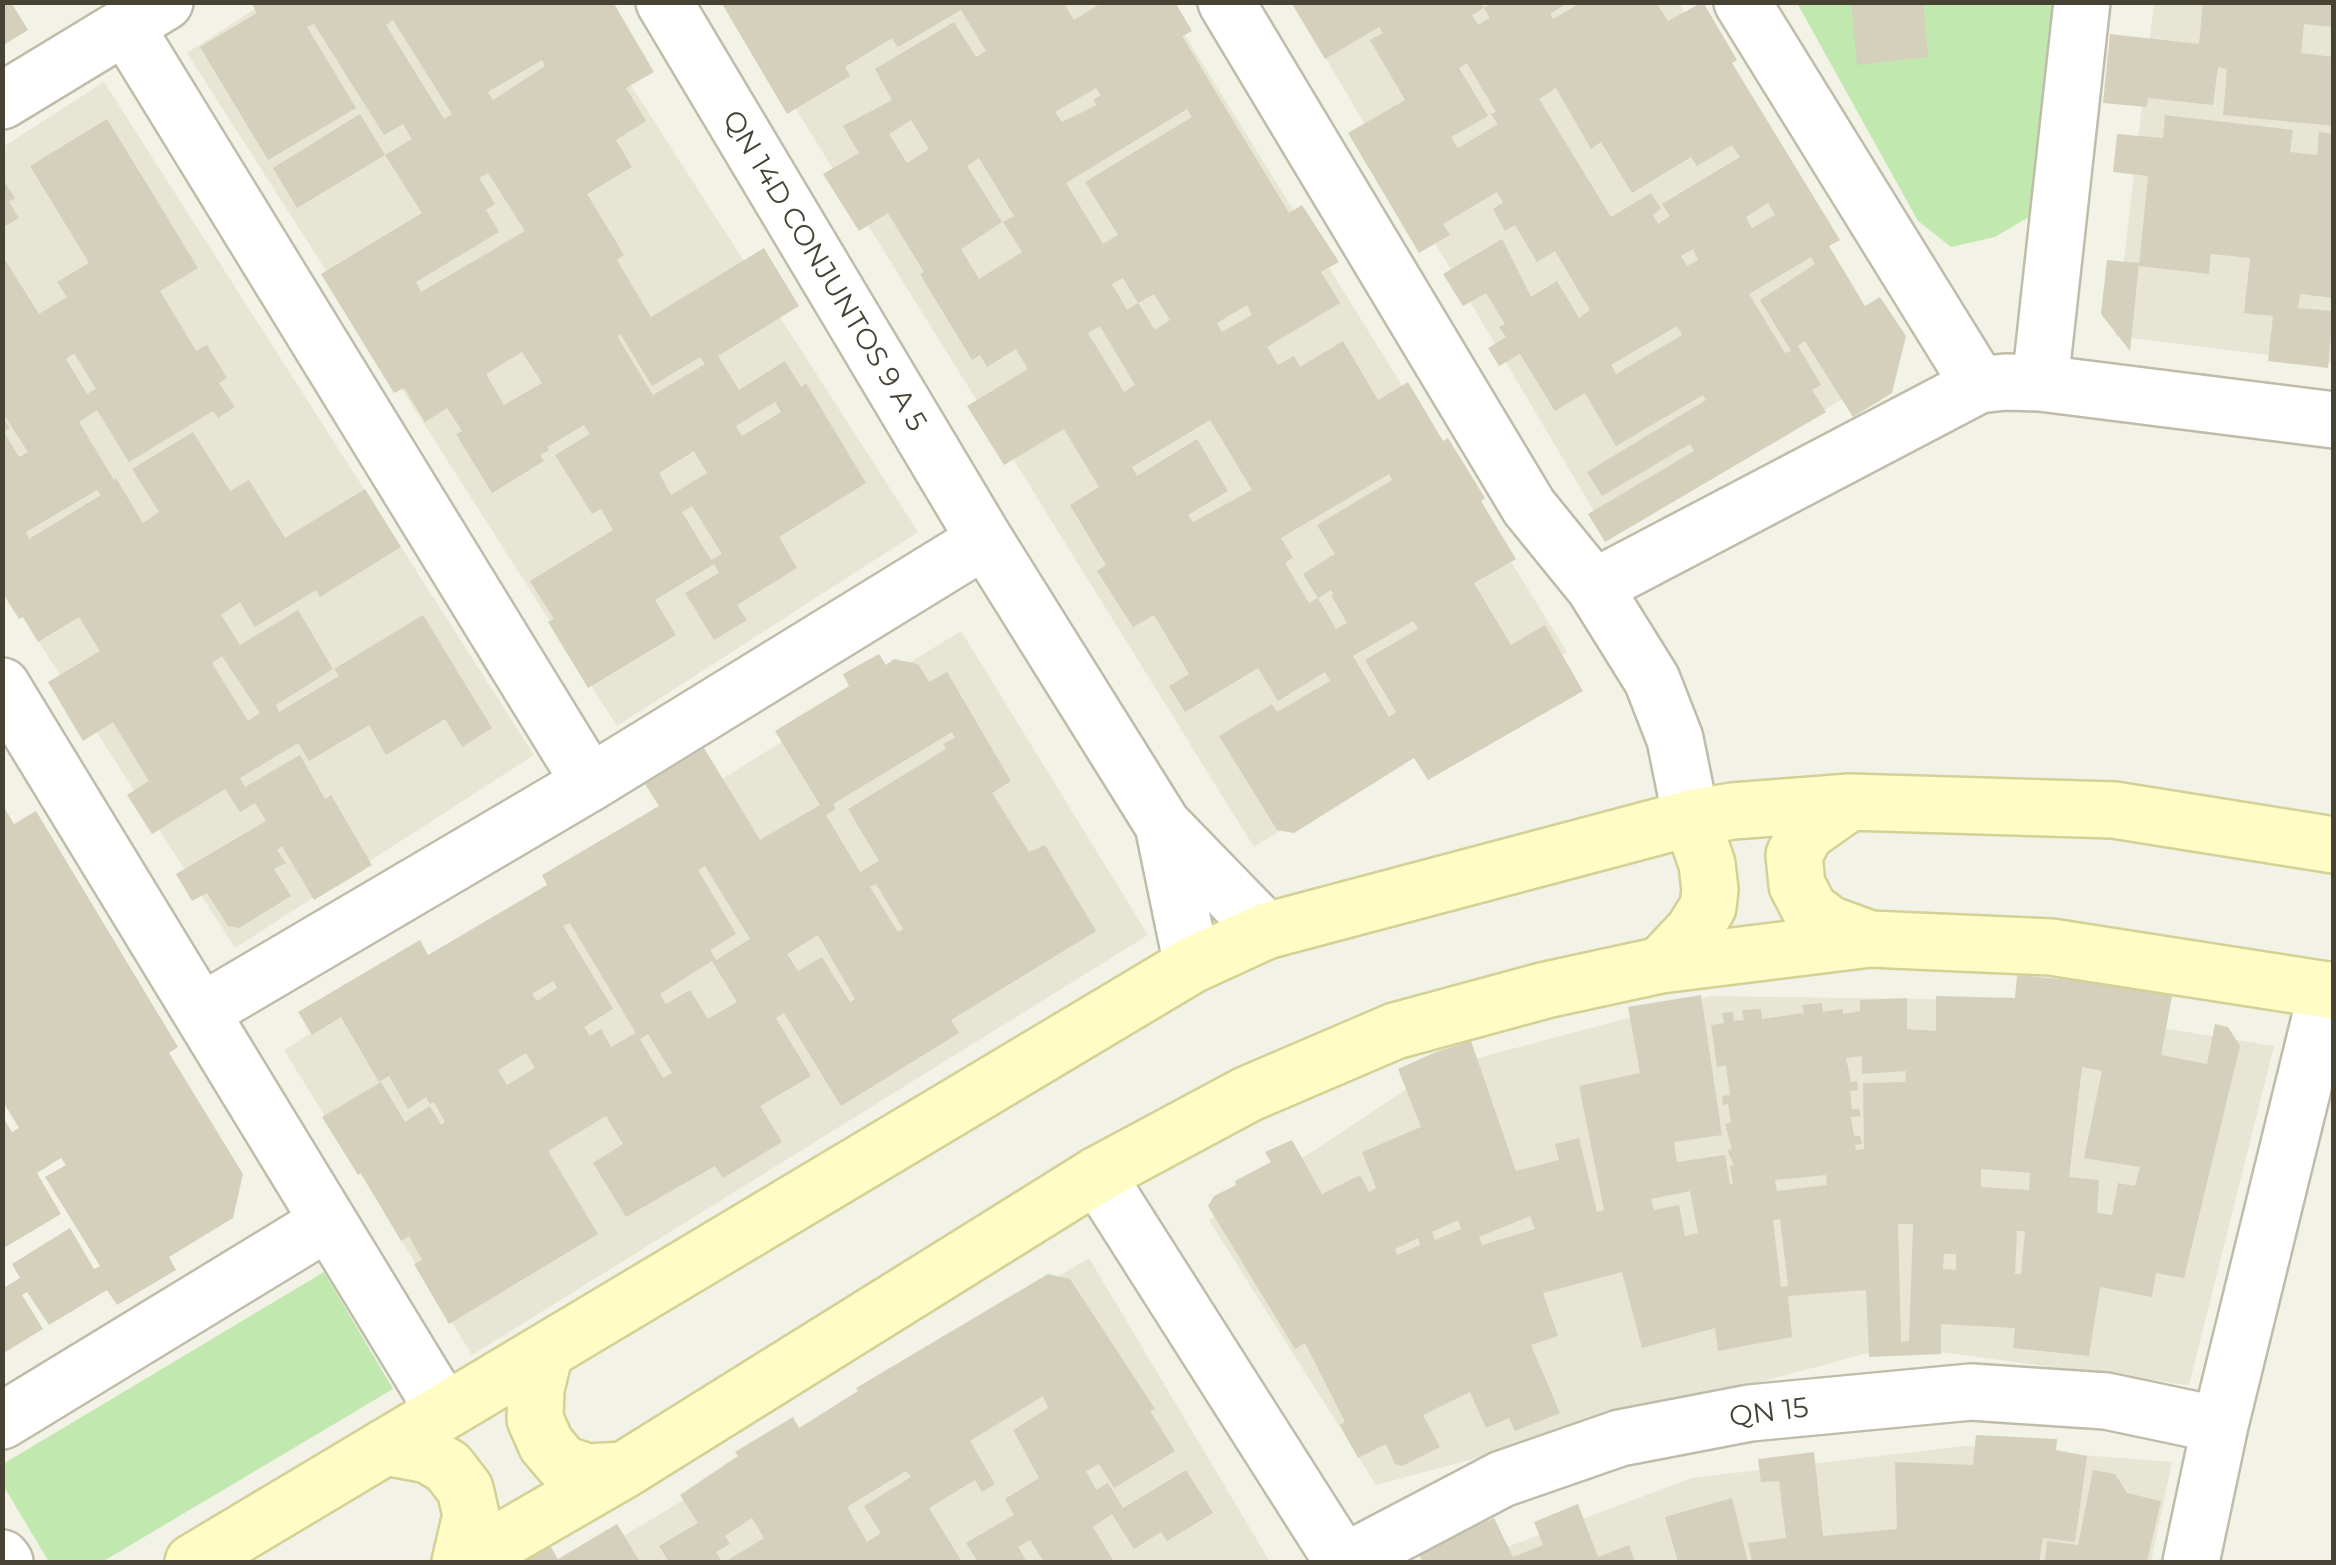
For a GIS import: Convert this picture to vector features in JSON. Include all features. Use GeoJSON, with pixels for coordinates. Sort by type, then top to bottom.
{"type":"FeatureCollection","features":[{"type":"Feature","properties":{"kind":"main road"},"geometry":{"type":"LineString","coordinates":[[1850,802],[1806,833],[1794,855],[1797,884],[1810,910],[1829,924],[1870,939]]}},
{"type":"Feature","properties":{"kind":"main road"},"geometry":{"type":"LineString","coordinates":[[192,1562],[1192,965],[1266,930],[1692,818],[1733,811],[1850,802],[2114,810],[2334,845]]}},
{"type":"Feature","properties":{"kind":"main road"},"geometry":{"type":"LineString","coordinates":[[1662,965],[1693,932],[1708,907],[1707,864],[1692,818]]}},
{"type":"Feature","properties":{"kind":"main road"},"geometry":{"type":"LineString","coordinates":[[462,1562],[624,1470],[1098,1175],[1248,1094],[1395,1032],[1546,990],[1662,965],[1870,939],[2051,947],[2330,991]]}},
{"type":"Feature","properties":{"kind":"main road"},"geometry":{"type":"LineString","coordinates":[[545,1352],[536,1389],[535,1419],[546,1444],[563,1464],[588,1472],[624,1470]]}},
{"type":"Feature","properties":{"kind":"main road"},"geometry":{"type":"LineString","coordinates":[[385,1447],[428,1455],[448,1467],[465,1489],[471,1516],[462,1562]]}},
{"type":"Feature","properties":{"kind":"street","name":"QN 14D CONJUNTOS 9 A 5"},"geometry":{"type":"LineString","coordinates":[[664,2],[985,540],[1163,825]]}},
{"type":"Feature","properties":{"kind":"street"},"geometry":{"type":"LineString","coordinates":[[1226,2],[1530,507],[1594,587],[1652,680],[1674,738],[1692,818]]}},
{"type":"Feature","properties":{"kind":"street"},"geometry":{"type":"LineString","coordinates":[[1742,2],[1979,385]]}},
{"type":"Feature","properties":{"kind":"street"},"geometry":{"type":"LineString","coordinates":[[2040,383],[2082,2]]}},
{"type":"Feature","properties":{"kind":"street"},"geometry":{"type":"LineString","coordinates":[[2,100],[146,15],[590,783]]}},
{"type":"Feature","properties":{"kind":"street"},"geometry":{"type":"LineString","coordinates":[[1594,587],[1979,385],[2040,383],[2334,420]]}},
{"type":"Feature","properties":{"kind":"street"},"geometry":{"type":"LineString","coordinates":[[201,1012],[590,783],[985,540]]}},
{"type":"Feature","properties":{"kind":"street"},"geometry":{"type":"LineString","coordinates":[[2,686],[444,1411]]}},
{"type":"Feature","properties":{"kind":"street"},"geometry":{"type":"LineString","coordinates":[[1163,825],[1266,930]]}},
{"type":"Feature","properties":{"kind":"street"},"geometry":{"type":"LineString","coordinates":[[1163,825],[1192,965]]}},
{"type":"Feature","properties":{"kind":"street"},"geometry":{"type":"LineString","coordinates":[[2191,1562],[2220,1425],[2330,991]]}},
{"type":"Feature","properties":{"kind":"street"},"geometry":{"type":"LineString","coordinates":[[1098,1175],[1344,1562]]}},
{"type":"Feature","properties":{"kind":"street"},"geometry":{"type":"LineString","coordinates":[[2,1421],[328,1222]]}},
{"type":"Feature","properties":{"kind":"street","name":"QN 15"},"geometry":{"type":"LineString","coordinates":[[1344,1562],[1502,1479],[1620,1438],[1750,1413],[1971,1392],[2106,1401],[2220,1425]]}},
{"type":"Feature","properties":{"kind":"shaded area"},"geometry":{"type":"Polygon","coordinates":[[[264,3],[578,3],[918,532],[617,726],[187,53],[264,3]]]}},
{"type":"Feature","properties":{"kind":"shaded area"},"geometry":{"type":"Polygon","coordinates":[[[730,3],[1165,3],[1567,652],[1254,847],[730,3]]]}},
{"type":"Feature","properties":{"kind":"shaded area"},"geometry":{"type":"Polygon","coordinates":[[[1293,3],[1679,3],[1895,368],[1610,538],[1293,3]]]}},
{"type":"Feature","properties":{"kind":"shaded area"},"geometry":{"type":"Polygon","coordinates":[[[2154,3],[2333,3],[2333,363],[2115,336],[2154,3]]]}},
{"type":"Feature","properties":{"kind":"shaded area"},"geometry":{"type":"Polygon","coordinates":[[[104,82],[534,755],[235,948],[3,586],[3,147],[104,82]]]}},
{"type":"Feature","properties":{"kind":"shaded area"},"geometry":{"type":"Polygon","coordinates":[[[961,631],[1148,935],[472,1355],[284,1050],[961,631]]]}},
{"type":"Feature","properties":{"kind":"shaded area"},"geometry":{"type":"Polygon","coordinates":[[[1711,996],[1987,1000],[2274,1046],[2189,1385],[1894,1346],[1376,1485],[1209,1220],[1437,1069],[1711,996]]]}},
{"type":"Feature","properties":{"kind":"shaded area"},"geometry":{"type":"Polygon","coordinates":[[[1089,1258],[1270,1562],[580,1562],[1089,1258]]]}},
{"type":"Feature","properties":{"kind":"shaded area"},"geometry":{"type":"Polygon","coordinates":[[[1965,1446],[2172,1462],[2151,1562],[1467,1562],[1692,1478],[1965,1446]]]}},
{"type":"Feature","properties":{"kind":"green space"},"geometry":{"type":"Polygon","coordinates":[[[1797,3],[2052,3],[2034,214],[1995,237],[1951,247],[1918,221],[1797,3]]]}},
{"type":"Feature","properties":{"kind":"green space"},"geometry":{"type":"Polygon","coordinates":[[[324,1272],[393,1389],[102,1562],[49,1562],[3,1485],[3,1464],[324,1272]]]}},
{"type":"Feature","properties":{"kind":"building"},"geometry":{"type":"Polygon","coordinates":[[[2,2],[11,2],[28,30],[2,46],[2,2]]]}},
{"type":"Feature","properties":{"kind":"building"},"geometry":{"type":"Polygon","coordinates":[[[251,2],[613,2],[654,72],[626,88],[646,121],[616,140],[632,167],[587,194],[624,255],[617,260],[651,317],[764,248],[799,306],[718,356],[739,390],[785,361],[801,387],[806,383],[866,483],[779,537],[797,568],[737,605],[747,620],[714,640],[685,593],[719,573],[714,564],[655,600],[676,635],[588,688],[548,622],[554,619],[530,581],[613,530],[601,509],[592,514],[555,455],[590,434],[584,425],[547,447],[549,450],[540,455],[544,461],[492,493],[456,434],[462,431],[447,408],[425,422],[404,388],[394,393],[321,274],[422,213],[385,155],[412,139],[403,124],[384,135],[314,24],[307,27],[356,108],[268,160],[200,47],[257,13],[251,2]],[[393,20],[386,25],[444,119],[452,114],[393,20]],[[542,60],[488,92],[493,100],[545,66],[542,60]],[[488,173],[479,178],[495,204],[486,210],[499,232],[416,282],[421,292],[525,231],[488,173]],[[621,335],[617,336],[653,395],[705,364],[700,357],[652,386],[621,335]],[[522,352],[486,374],[504,405],[542,383],[522,352]],[[775,402],[736,426],[742,436],[781,412],[775,402]],[[694,451],[659,473],[671,495],[707,473],[694,451]],[[692,506],[682,512],[711,560],[722,554],[692,506]]]}},
{"type":"Feature","properties":{"kind":"building"},"geometry":{"type":"Polygon","coordinates":[[[721,2],[1063,2],[1074,20],[1103,2],[1175,2],[1192,31],[1182,36],[1289,213],[1302,205],[1339,262],[1321,272],[1340,303],[1267,347],[1278,365],[1294,356],[1300,367],[1343,341],[1378,400],[1408,382],[1443,441],[1448,438],[1485,498],[1481,501],[1516,559],[1474,583],[1511,645],[1545,625],[1583,691],[1428,780],[1414,758],[1294,833],[1277,830],[1219,736],[1272,704],[1277,712],[1330,681],[1325,672],[1278,701],[1258,668],[1185,712],[1169,686],[1189,674],[1154,615],[1133,627],[1097,571],[1106,565],[1070,505],[1099,487],[1064,429],[1004,465],[967,406],[1028,369],[1016,349],[987,367],[980,355],[972,360],[888,213],[859,231],[823,174],[859,153],[843,126],[892,100],[875,69],[954,22],[976,57],[986,51],[961,10],[898,47],[892,38],[845,67],[850,76],[787,114],[721,2]],[[1096,88],[1055,112],[1062,122],[1097,105],[1093,100],[1101,95],[1096,88]],[[1187,109],[1066,183],[1103,244],[1118,235],[1085,182],[1192,117],[1187,109]],[[911,120],[889,134],[907,163],[929,149],[911,120]],[[979,158],[967,166],[1002,222],[961,249],[979,279],[1022,252],[1003,222],[1014,216],[979,158]],[[1123,278],[1112,284],[1127,310],[1138,303],[1123,278]],[[1154,294],[1138,303],[1155,330],[1170,320],[1154,294]],[[1247,305],[1217,323],[1222,332],[1252,315],[1247,305]],[[1100,326],[1088,333],[1124,392],[1135,385],[1100,326]],[[1210,420],[1132,467],[1137,476],[1197,439],[1228,491],[1188,515],[1193,522],[1252,490],[1210,420]],[[1389,474],[1281,538],[1293,558],[1285,563],[1309,603],[1318,598],[1303,574],[1335,554],[1317,525],[1392,480],[1389,474]],[[1331,590],[1318,598],[1336,629],[1347,623],[1331,590]],[[1413,621],[1353,656],[1389,717],[1396,712],[1365,660],[1418,629],[1413,621]]]}},
{"type":"Feature","properties":{"kind":"building"},"geometry":{"type":"Polygon","coordinates":[[[1291,2],[1481,2],[1484,8],[1493,2],[1569,2],[1550,14],[1553,19],[1582,2],[1656,2],[1668,21],[1703,2],[1737,60],[1732,63],[1840,240],[1829,246],[1865,306],[1880,297],[1906,336],[1892,393],[1853,417],[1805,341],[1798,346],[1821,385],[1812,390],[1826,412],[1605,542],[1588,514],[1694,451],[1690,444],[1602,496],[1587,472],[1706,400],[1703,395],[1616,446],[1585,393],[1555,411],[1520,354],[1499,366],[1488,348],[1506,337],[1499,327],[1505,324],[1486,293],[1463,306],[1443,274],[1502,239],[1531,297],[1557,281],[1579,318],[1590,310],[1555,251],[1537,262],[1515,225],[1505,231],[1493,209],[1503,202],[1497,192],[1443,224],[1450,235],[1419,253],[1348,133],[1405,100],[1370,40],[1383,33],[1379,27],[1325,59],[1291,2]],[[1484,8],[1472,15],[1478,25],[1490,18],[1484,8]],[[1467,63],[1459,68],[1488,116],[1451,137],[1458,148],[1498,124],[1491,114],[1496,112],[1467,63]],[[1556,88],[1539,99],[1611,217],[1651,193],[1661,209],[1653,215],[1658,224],[1670,216],[1662,204],[1740,157],[1732,145],[1697,166],[1691,157],[1632,193],[1601,142],[1591,149],[1556,88]],[[1768,203],[1746,217],[1752,228],[1775,215],[1768,203]],[[1693,249],[1681,256],[1687,266],[1698,260],[1693,249]],[[1811,257],[1749,294],[1785,353],[1791,351],[1760,300],[1815,264],[1811,257]],[[1677,326],[1611,365],[1616,374],[1682,335],[1677,326]]]}},
{"type":"Feature","properties":{"kind":"building"},"geometry":{"type":"Polygon","coordinates":[[[1851,2],[1923,2],[1928,57],[1857,65],[1851,2]]]}},
{"type":"Feature","properties":{"kind":"building"},"geometry":{"type":"Polygon","coordinates":[[[2203,2],[2334,2],[2334,27],[2304,24],[2301,53],[2334,57],[2334,126],[2223,115],[2227,69],[2218,67],[2213,105],[2148,98],[2147,107],[2103,103],[2110,34],[2199,44],[2203,2]]]}},
{"type":"Feature","properties":{"kind":"building"},"geometry":{"type":"Polygon","coordinates":[[[360,114],[385,155],[297,208],[273,168],[360,114]]]}},
{"type":"Feature","properties":{"kind":"building"},"geometry":{"type":"Polygon","coordinates":[[[2165,115],[2293,130],[2290,152],[2317,155],[2319,132],[2334,134],[2334,298],[2300,294],[2298,308],[2333,311],[2328,368],[2268,361],[2273,316],[2244,313],[2250,258],[2211,254],[2209,274],[2139,266],[2148,176],[2113,172],[2117,134],[2163,138],[2165,115]]]}},
{"type":"Feature","properties":{"kind":"building"},"geometry":{"type":"Polygon","coordinates":[[[107,119],[198,268],[160,291],[196,351],[207,345],[227,378],[219,383],[235,407],[218,418],[213,411],[129,462],[97,410],[79,422],[143,523],[159,512],[132,469],[193,432],[230,491],[249,480],[285,538],[365,489],[401,547],[320,597],[316,590],[255,627],[240,602],[221,615],[240,645],[298,610],[333,669],[276,705],[279,712],[339,676],[334,669],[423,615],[492,728],[462,747],[445,719],[386,755],[369,725],[309,761],[298,743],[240,778],[245,787],[300,755],[325,799],[331,795],[372,865],[314,900],[282,846],[277,850],[286,863],[274,869],[291,896],[239,928],[228,926],[207,893],[192,901],[176,874],[266,821],[255,803],[240,812],[225,789],[152,834],[127,795],[149,781],[113,722],[83,741],[48,682],[100,651],[79,617],[38,642],[2,592],[2,415],[10,428],[4,432],[19,457],[28,452],[2,412],[2,255],[39,314],[67,297],[57,282],[89,263],[30,166],[107,119]],[[74,353],[66,359],[87,394],[96,389],[74,353]],[[97,490],[26,532],[29,539],[101,495],[97,490]],[[222,656],[212,663],[248,721],[260,713],[222,656]]]}},
{"type":"Feature","properties":{"kind":"building"},"geometry":{"type":"Polygon","coordinates":[[[2,178],[15,198],[9,202],[19,218],[2,228],[2,178]]]}},
{"type":"Feature","properties":{"kind":"building"},"geometry":{"type":"Polygon","coordinates":[[[2107,260],[2139,263],[2130,351],[2101,314],[2107,260]]]}},
{"type":"Feature","properties":{"kind":"building"},"geometry":{"type":"Polygon","coordinates":[[[879,654],[886,665],[894,659],[918,664],[929,682],[947,672],[1011,781],[992,793],[1029,852],[1045,845],[1096,931],[951,1020],[959,1033],[841,1106],[784,1013],[776,1018],[811,1076],[760,1106],[782,1142],[723,1178],[715,1166],[626,1217],[593,1163],[623,1144],[606,1116],[548,1151],[598,1234],[449,1324],[414,1264],[422,1260],[409,1236],[401,1241],[322,1117],[381,1082],[405,1122],[430,1106],[441,1125],[445,1122],[434,1102],[430,1104],[426,1097],[408,1109],[389,1076],[379,1082],[341,1017],[312,1035],[298,1012],[420,940],[428,955],[547,885],[542,875],[659,806],[645,784],[704,748],[760,840],[820,805],[775,731],[849,686],[843,674],[879,654]],[[952,732],[833,804],[836,809],[826,815],[860,872],[879,861],[848,809],[946,749],[943,744],[955,738],[952,732]],[[705,866],[698,870],[736,934],[710,950],[716,960],[750,939],[705,866]],[[876,884],[870,887],[898,932],[903,929],[876,884]],[[570,923],[563,926],[613,1009],[584,1027],[590,1036],[601,1029],[611,1047],[636,1033],[570,923]],[[818,935],[787,954],[798,971],[822,957],[850,1002],[855,999],[818,935]],[[712,961],[660,994],[666,1004],[690,990],[708,1019],[737,1002],[712,961]],[[553,981],[532,994],[537,1001],[557,988],[553,981]],[[648,1034],[640,1039],[663,1078],[672,1073],[648,1034]],[[526,1053],[498,1070],[507,1085],[535,1068],[526,1053]]]}},
{"type":"Feature","properties":{"kind":"building"},"geometry":{"type":"Polygon","coordinates":[[[2,804],[14,824],[36,811],[178,1047],[169,1053],[243,1174],[233,1218],[169,1257],[176,1270],[117,1305],[107,1290],[49,1325],[27,1292],[22,1295],[43,1329],[2,1354],[2,1289],[20,1278],[12,1264],[70,1228],[94,1269],[100,1266],[45,1177],[66,1165],[61,1158],[37,1173],[61,1214],[2,1249],[2,1116],[12,1132],[19,1128],[2,1100],[2,804]]]}},
{"type":"Feature","properties":{"kind":"building"},"geometry":{"type":"Polygon","coordinates":[[[2017,975],[2092,982],[2172,996],[2161,1055],[2207,1064],[2215,1024],[2228,1027],[2240,1046],[2184,1278],[2156,1273],[2152,1297],[2100,1287],[2089,1356],[2013,1348],[2015,1328],[1941,1324],[1941,1354],[1869,1357],[1866,1290],[1788,1296],[1792,1337],[1718,1351],[1715,1328],[1642,1348],[1622,1272],[1543,1293],[1558,1336],[1531,1345],[1560,1413],[1515,1431],[1509,1418],[1486,1428],[1470,1392],[1423,1415],[1440,1447],[1402,1466],[1395,1464],[1386,1444],[1358,1458],[1340,1425],[1345,1422],[1305,1343],[1295,1349],[1208,1206],[1214,1196],[1236,1185],[1235,1181],[1271,1162],[1265,1152],[1292,1140],[1322,1194],[1360,1175],[1369,1192],[1376,1188],[1362,1152],[1421,1127],[1398,1069],[1471,1041],[1516,1171],[1559,1160],[1555,1144],[1579,1138],[1597,1212],[1604,1210],[1579,1086],[1640,1073],[1628,1007],[1701,995],[1722,1135],[1674,1142],[1677,1162],[1725,1155],[1733,1184],[1730,1166],[1734,1165],[1727,1150],[1732,1149],[1725,1124],[1731,1122],[1728,1104],[1723,1105],[1722,1096],[1730,1095],[1726,1065],[1717,1067],[1711,1025],[1724,1023],[1722,1013],[1733,1012],[1734,1021],[1744,1020],[1742,1010],[1761,1009],[1762,1019],[1804,1013],[1802,1005],[1822,1003],[1823,1012],[1843,1009],[1843,1014],[1860,1011],[1860,1000],[1907,998],[1907,1029],[1936,1031],[1936,996],[2015,998],[2017,975]],[[1862,1056],[1846,1058],[1851,1082],[1857,1081],[1858,1090],[1850,1091],[1852,1109],[1859,1109],[1861,1116],[1851,1117],[1854,1136],[1860,1136],[1862,1144],[1855,1145],[1856,1150],[1864,1149],[1863,1083],[1905,1082],[1906,1071],[1862,1074],[1862,1056]],[[2082,1067],[2069,1177],[2099,1180],[2097,1213],[2112,1215],[2118,1183],[2135,1186],[2140,1167],[2084,1158],[2102,1071],[2082,1067]],[[1981,1169],[1981,1187],[2029,1190],[2030,1173],[1981,1169]],[[1826,1175],[1775,1180],[1777,1191],[1827,1185],[1826,1175]],[[1690,1191],[1651,1199],[1654,1210],[1679,1205],[1685,1236],[1698,1233],[1690,1191]],[[1530,1216],[1479,1237],[1482,1245],[1535,1229],[1530,1216]],[[1780,1219],[1773,1220],[1781,1287],[1788,1286],[1780,1219]],[[1458,1220],[1432,1232],[1435,1240],[1461,1229],[1458,1220]],[[1898,1224],[1901,1342],[1909,1341],[1913,1224],[1898,1224]],[[2017,1231],[2015,1274],[2021,1274],[2025,1231],[2017,1231]],[[1418,1238],[1395,1249],[1397,1255],[1420,1245],[1418,1238]],[[1944,1254],[1943,1269],[1956,1270],[1956,1254],[1944,1254]]]}},
{"type":"Feature","properties":{"kind":"building"},"geometry":{"type":"Polygon","coordinates":[[[1048,1274],[1070,1279],[1155,1409],[1150,1411],[1175,1451],[1114,1488],[1099,1464],[1086,1471],[1096,1490],[1108,1483],[1123,1508],[1186,1470],[1213,1513],[1167,1541],[1161,1532],[1134,1549],[1112,1514],[1093,1527],[1114,1562],[1044,1562],[1030,1540],[1018,1547],[1027,1562],[978,1562],[966,1543],[1014,1515],[1005,1499],[1039,1478],[1013,1430],[1048,1408],[1043,1396],[970,1441],[995,1484],[982,1492],[975,1480],[929,1508],[962,1562],[725,1562],[764,1538],[752,1518],[725,1536],[730,1544],[716,1552],[722,1562],[669,1562],[659,1546],[698,1523],[680,1495],[738,1456],[735,1452],[793,1417],[799,1428],[858,1391],[856,1388],[1048,1274]],[[906,1471],[847,1507],[867,1542],[881,1533],[864,1506],[911,1477],[906,1471]]]}},
{"type":"Feature","properties":{"kind":"building"},"geometry":{"type":"Polygon","coordinates":[[[1976,1435],[2057,1439],[2056,1450],[2087,1456],[2075,1542],[2043,1538],[2039,1562],[1752,1562],[1748,1543],[1786,1538],[1779,1481],[1761,1482],[1758,1459],[1814,1452],[1823,1536],[1897,1529],[1895,1462],[1973,1465],[1976,1435]]]}},
{"type":"Feature","properties":{"kind":"building"},"geometry":{"type":"Polygon","coordinates":[[[2093,1470],[2115,1474],[2127,1493],[2161,1501],[2147,1562],[2045,1562],[2047,1541],[2078,1545],[2093,1470]]]}},
{"type":"Feature","properties":{"kind":"building"},"geometry":{"type":"Polygon","coordinates":[[[1732,1498],[1748,1562],[1678,1562],[1665,1517],[1732,1498]]]}},
{"type":"Feature","properties":{"kind":"building"},"geometry":{"type":"Polygon","coordinates":[[[1578,1504],[1598,1557],[1629,1545],[1635,1562],[1423,1562],[1417,1552],[1494,1518],[1513,1557],[1543,1545],[1534,1522],[1578,1504]]]}},
{"type":"Feature","properties":{"kind":"building"},"geometry":{"type":"Polygon","coordinates":[[[617,1524],[640,1562],[517,1562],[549,1544],[558,1559],[617,1524]]]}}]}
